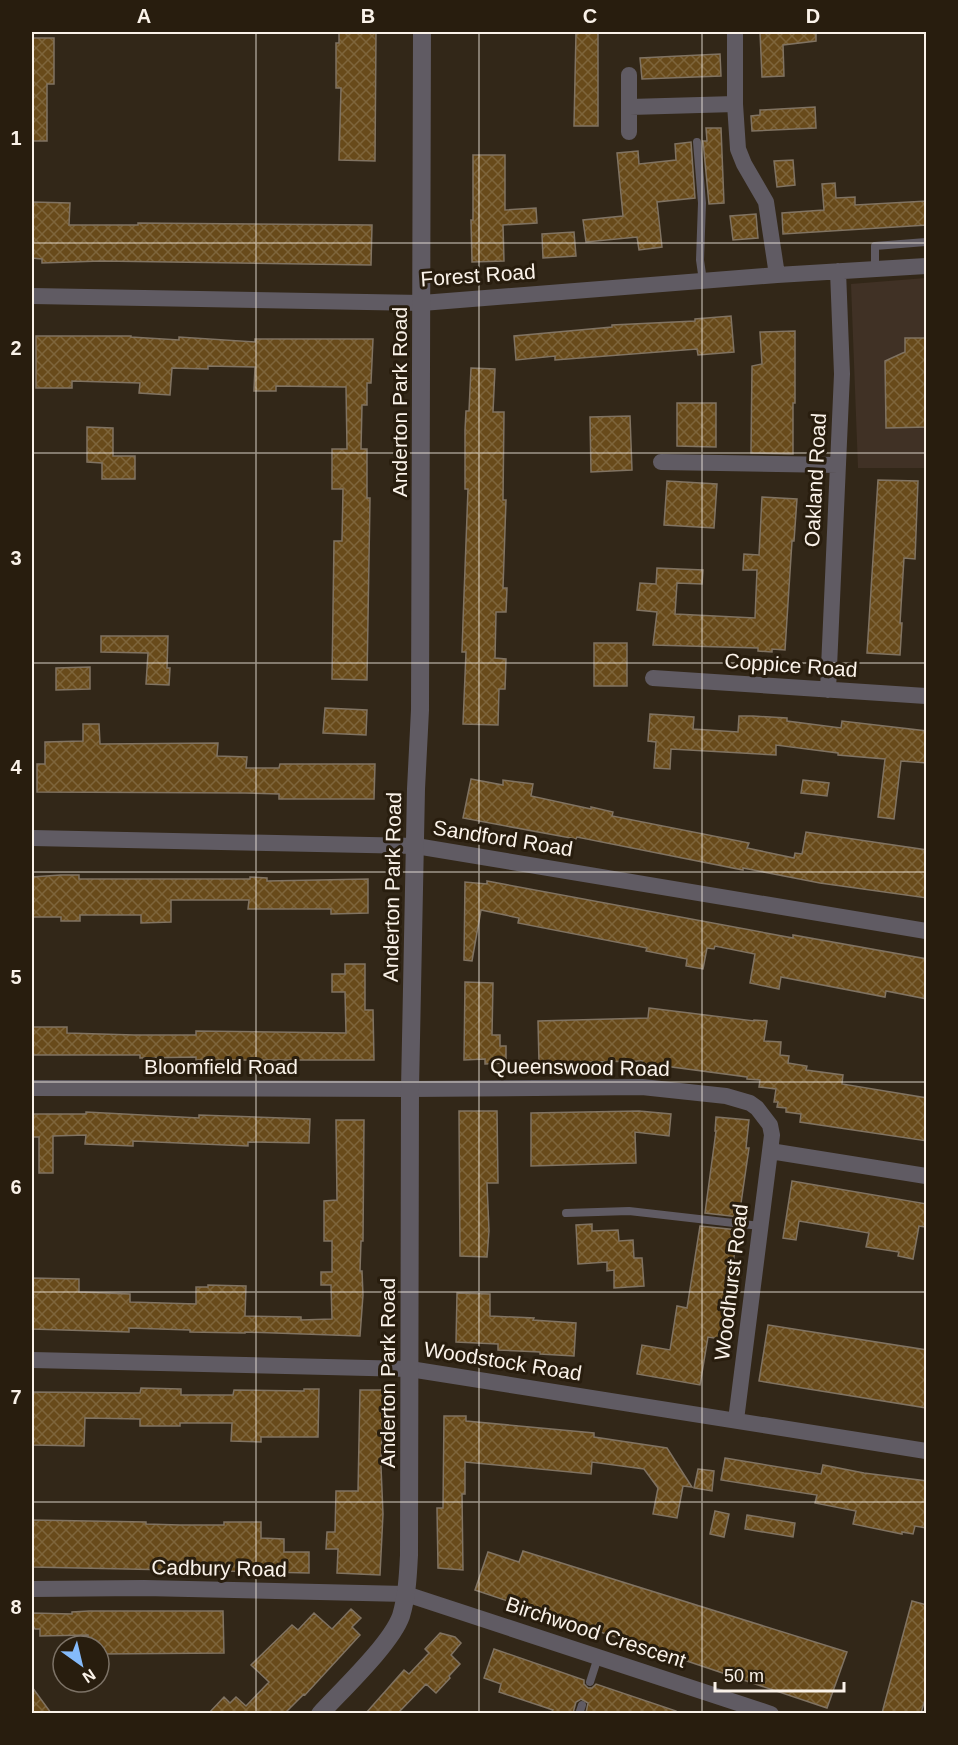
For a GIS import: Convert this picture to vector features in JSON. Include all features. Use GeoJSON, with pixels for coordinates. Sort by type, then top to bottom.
{"type":"FeatureCollection","features":[{"type":"Feature","properties":{"kind":"street","name":"Anderton Park Road"},"geometry":{"type":"LineString","coordinates":[[320,1713],[388,1638],[400,1617],[406,1594],[409,1555],[410,1089],[416,789],[420,710],[422,32]]}},
{"type":"Feature","properties":{"kind":"street"},"geometry":{"type":"LineString","coordinates":[[735,32],[735,104],[738,149],[766,202],[777,275]]}},
{"type":"Feature","properties":{"kind":"street"},"geometry":{"type":"LineString","coordinates":[[629,75],[629,132]]}},
{"type":"Feature","properties":{"kind":"street"},"geometry":{"type":"LineString","coordinates":[[630,107],[735,104]]}},
{"type":"Feature","properties":{"kind":"street","name":"Forest Road"},"geometry":{"type":"LineString","coordinates":[[32,296],[422,303],[777,275],[927,266]]}},
{"type":"Feature","properties":{"kind":"street","name":"Oakland Road"},"geometry":{"type":"LineString","coordinates":[[828,690],[842,374],[838,271]]}},
{"type":"Feature","properties":{"kind":"street"},"geometry":{"type":"LineString","coordinates":[[661,462],[838,465]]}},
{"type":"Feature","properties":{"kind":"street","name":"Coppice Road"},"geometry":{"type":"LineString","coordinates":[[653,678],[927,696]]}},
{"type":"Feature","properties":{"kind":"street","name":"Sandford Road"},"geometry":{"type":"LineString","coordinates":[[32,838],[416,846],[927,931]]}},
{"type":"Feature","properties":{"kind":"street","name":"Queenswood Road"},"geometry":{"type":"LineString","coordinates":[[410,1089],[642,1087],[726,1096],[750,1103],[764,1116],[770,1125],[772,1135],[770,1151]]}},
{"type":"Feature","properties":{"kind":"street","name":"Bloomfield Road"},"geometry":{"type":"LineString","coordinates":[[32,1088],[410,1089]]}},
{"type":"Feature","properties":{"kind":"street"},"geometry":{"type":"LineString","coordinates":[[770,1151],[927,1176]]}},
{"type":"Feature","properties":{"kind":"street","name":"Woodhurst Road"},"geometry":{"type":"LineString","coordinates":[[736,1420],[770,1151]]}},
{"type":"Feature","properties":{"kind":"street","name":"Woodstock Road"},"geometry":{"type":"LineString","coordinates":[[32,1360],[410,1369],[927,1451]]}},
{"type":"Feature","properties":{"kind":"street","name":"Cadbury Road"},"geometry":{"type":"LineString","coordinates":[[32,1589],[144,1588],[406,1594]]}},
{"type":"Feature","properties":{"kind":"street","name":"Birchwood Crescent"},"geometry":{"type":"LineString","coordinates":[[406,1594],[771,1713]]}},
{"type":"Feature","properties":{"kind":"lane"},"geometry":{"type":"LineString","coordinates":[[697,142],[702,203],[700,260],[703,281]]}},
{"type":"Feature","properties":{"kind":"lane"},"geometry":{"type":"LineString","coordinates":[[875,269],[875,246],[927,242]]}},
{"type":"Feature","properties":{"kind":"lane"},"geometry":{"type":"LineString","coordinates":[[566,1213],[630,1211],[760,1226]]}},
{"type":"Feature","properties":{"kind":"lane"},"geometry":{"type":"LineString","coordinates":[[590,1682],[598,1656]]}},
{"type":"Feature","properties":{"kind":"shaded area"},"geometry":{"type":"Polygon","coordinates":[[[926,278],[926,468],[858,468],[851,284],[926,278]]]}},
{"type":"Feature","properties":{"kind":"building"},"geometry":{"type":"Polygon","coordinates":[[[339,32],[376,32],[375,161],[339,160],[341,88],[336,88],[336,43],[339,43],[339,32]]]}},
{"type":"Feature","properties":{"kind":"building"},"geometry":{"type":"Polygon","coordinates":[[[576,32],[598,32],[598,126],[574,126],[576,32]]]}},
{"type":"Feature","properties":{"kind":"building"},"geometry":{"type":"Polygon","coordinates":[[[760,32],[816,32],[816,41],[783,45],[784,76],[762,77],[760,32]]]}},
{"type":"Feature","properties":{"kind":"building"},"geometry":{"type":"Polygon","coordinates":[[[32,38],[54,38],[54,84],[47,84],[47,141],[32,141],[32,38]]]}},
{"type":"Feature","properties":{"kind":"building"},"geometry":{"type":"Polygon","coordinates":[[[720,54],[721,76],[642,79],[640,58],[720,54]]]}},
{"type":"Feature","properties":{"kind":"building"},"geometry":{"type":"Polygon","coordinates":[[[815,107],[816,128],[752,131],[751,116],[760,115],[760,110],[815,107]]]}},
{"type":"Feature","properties":{"kind":"building"},"geometry":{"type":"Polygon","coordinates":[[[706,128],[721,128],[724,203],[709,204],[703,141],[707,141],[706,128]]]}},
{"type":"Feature","properties":{"kind":"building"},"geometry":{"type":"Polygon","coordinates":[[[691,142],[695,198],[657,202],[662,247],[639,250],[637,237],[586,242],[583,220],[623,216],[617,153],[638,151],[639,164],[676,160],[675,144],[691,142]]]}},
{"type":"Feature","properties":{"kind":"building"},"geometry":{"type":"Polygon","coordinates":[[[473,155],[505,155],[505,210],[536,208],[537,223],[503,225],[504,261],[472,262],[473,155]]]}},
{"type":"Feature","properties":{"kind":"building"},"geometry":{"type":"Polygon","coordinates":[[[793,160],[795,185],[777,187],[774,161],[793,160]]]}},
{"type":"Feature","properties":{"kind":"building"},"geometry":{"type":"Polygon","coordinates":[[[835,183],[836,198],[855,197],[855,205],[927,201],[927,225],[783,234],[782,213],[824,210],[822,184],[835,183]]]}},
{"type":"Feature","properties":{"kind":"building"},"geometry":{"type":"Polygon","coordinates":[[[32,202],[70,203],[69,225],[138,225],[138,223],[372,225],[371,265],[101,261],[42,263],[42,259],[32,258],[32,202]]]}},
{"type":"Feature","properties":{"kind":"building"},"geometry":{"type":"Polygon","coordinates":[[[756,214],[758,238],[733,240],[730,216],[756,214]]]}},
{"type":"Feature","properties":{"kind":"building"},"geometry":{"type":"Polygon","coordinates":[[[574,232],[576,256],[543,258],[542,234],[574,232]]]}},
{"type":"Feature","properties":{"kind":"building"},"geometry":{"type":"Polygon","coordinates":[[[731,316],[734,352],[698,355],[697,349],[555,360],[555,356],[516,360],[514,336],[612,327],[612,325],[695,321],[695,319],[731,316]]]}},
{"type":"Feature","properties":{"kind":"building"},"geometry":{"type":"Polygon","coordinates":[[[795,331],[793,454],[751,453],[752,366],[762,364],[760,332],[795,331]]]}},
{"type":"Feature","properties":{"kind":"building"},"geometry":{"type":"Polygon","coordinates":[[[36,336],[131,336],[179,340],[179,337],[255,342],[255,339],[373,339],[371,383],[367,383],[367,405],[362,405],[361,449],[367,449],[367,498],[370,498],[367,680],[332,679],[334,541],[342,541],[343,489],[332,489],[332,449],[347,449],[346,387],[276,386],[276,391],[254,391],[255,367],[208,366],[208,369],[172,368],[170,395],[139,393],[140,383],[72,381],[72,388],[36,388],[36,336]]]}},
{"type":"Feature","properties":{"kind":"building"},"geometry":{"type":"Polygon","coordinates":[[[905,338],[927,338],[927,427],[886,428],[885,361],[905,352],[905,338]]]}},
{"type":"Feature","properties":{"kind":"building"},"geometry":{"type":"Polygon","coordinates":[[[471,368],[495,369],[493,412],[504,412],[503,500],[506,500],[503,588],[507,588],[506,612],[496,612],[495,658],[506,659],[505,689],[499,689],[498,725],[463,724],[466,652],[462,652],[468,489],[465,489],[465,430],[466,411],[469,411],[471,368]]]}},
{"type":"Feature","properties":{"kind":"building"},"geometry":{"type":"Polygon","coordinates":[[[677,403],[716,403],[716,447],[677,446],[677,403]]]}},
{"type":"Feature","properties":{"kind":"building"},"geometry":{"type":"Polygon","coordinates":[[[630,416],[632,470],[591,472],[590,417],[630,416]]]}},
{"type":"Feature","properties":{"kind":"building"},"geometry":{"type":"Polygon","coordinates":[[[87,427],[113,428],[113,456],[135,456],[135,479],[102,479],[102,463],[87,462],[87,427]]]}},
{"type":"Feature","properties":{"kind":"building"},"geometry":{"type":"Polygon","coordinates":[[[878,480],[918,481],[915,559],[904,558],[900,655],[867,653],[878,480]]]}},
{"type":"Feature","properties":{"kind":"building"},"geometry":{"type":"Polygon","coordinates":[[[667,481],[717,484],[714,528],[664,525],[667,481]]]}},
{"type":"Feature","properties":{"kind":"building"},"geometry":{"type":"Polygon","coordinates":[[[762,497],[797,499],[785,650],[772,649],[772,652],[758,651],[758,648],[653,645],[657,612],[637,610],[640,583],[656,584],[657,568],[703,570],[702,584],[677,583],[675,614],[755,618],[757,570],[743,570],[744,554],[759,555],[762,497]]]}},
{"type":"Feature","properties":{"kind":"building"},"geometry":{"type":"Polygon","coordinates":[[[101,636],[168,636],[169,685],[146,684],[148,653],[101,652],[101,636]]]}},
{"type":"Feature","properties":{"kind":"building"},"geometry":{"type":"Polygon","coordinates":[[[594,643],[627,643],[627,686],[594,686],[594,643]]]}},
{"type":"Feature","properties":{"kind":"building"},"geometry":{"type":"Polygon","coordinates":[[[90,667],[90,689],[56,690],[56,668],[90,667]]]}},
{"type":"Feature","properties":{"kind":"building"},"geometry":{"type":"Polygon","coordinates":[[[325,708],[367,710],[366,735],[323,733],[325,708]]]}},
{"type":"Feature","properties":{"kind":"building"},"geometry":{"type":"Polygon","coordinates":[[[650,714],[694,717],[693,729],[738,732],[739,716],[787,718],[787,721],[841,728],[842,721],[927,731],[927,763],[901,761],[894,819],[878,817],[885,759],[838,755],[838,753],[776,745],[776,755],[671,749],[670,769],[654,768],[656,742],[648,741],[650,714]]]}},
{"type":"Feature","properties":{"kind":"building"},"geometry":{"type":"Polygon","coordinates":[[[83,724],[99,724],[100,744],[218,743],[217,756],[247,757],[246,768],[279,768],[280,764],[375,764],[374,799],[279,799],[279,794],[245,793],[37,792],[37,764],[45,764],[45,742],[83,741],[83,724]]]}},
{"type":"Feature","properties":{"kind":"building"},"geometry":{"type":"Polygon","coordinates":[[[471,779],[503,785],[503,780],[533,784],[531,796],[613,812],[612,816],[749,843],[747,848],[794,858],[795,853],[802,854],[806,832],[927,850],[927,898],[820,883],[743,868],[743,870],[577,837],[576,839],[463,818],[471,779]]]}},
{"type":"Feature","properties":{"kind":"building"},"geometry":{"type":"Polygon","coordinates":[[[803,780],[829,783],[827,796],[801,793],[803,780]]]}},
{"type":"Feature","properties":{"kind":"building"},"geometry":{"type":"Polygon","coordinates":[[[79,875],[79,879],[250,879],[250,877],[267,878],[267,881],[368,879],[368,913],[331,914],[331,909],[248,909],[249,900],[171,900],[171,922],[141,923],[141,915],[80,915],[80,921],[61,921],[61,917],[32,917],[32,877],[79,875]]]}},
{"type":"Feature","properties":{"kind":"building"},"geometry":{"type":"Polygon","coordinates":[[[487,881],[793,938],[793,935],[927,959],[927,999],[886,991],[885,997],[781,977],[779,989],[750,983],[755,954],[715,946],[714,949],[707,948],[703,969],[686,966],[687,959],[646,951],[647,948],[518,923],[519,918],[481,910],[472,961],[464,960],[465,882],[487,884],[487,881]]]}},
{"type":"Feature","properties":{"kind":"building"},"geometry":{"type":"Polygon","coordinates":[[[345,964],[365,964],[365,1010],[373,1010],[374,1060],[196,1060],[196,1057],[140,1058],[140,1055],[32,1055],[32,1027],[67,1027],[67,1033],[134,1035],[196,1035],[196,1031],[346,1033],[345,992],[332,992],[332,974],[345,974],[345,964]]]}},
{"type":"Feature","properties":{"kind":"building"},"geometry":{"type":"Polygon","coordinates":[[[465,982],[493,983],[492,1035],[500,1035],[500,1046],[506,1046],[506,1063],[485,1064],[485,1059],[464,1060],[465,982]]]}},
{"type":"Feature","properties":{"kind":"building"},"geometry":{"type":"Polygon","coordinates":[[[649,1008],[767,1021],[764,1041],[781,1042],[780,1055],[789,1056],[788,1063],[807,1066],[806,1070],[843,1075],[842,1084],[927,1098],[927,1141],[800,1122],[801,1114],[786,1112],[786,1108],[777,1107],[778,1102],[774,1102],[776,1089],[759,1087],[760,1080],[747,1079],[747,1077],[642,1063],[642,1061],[539,1063],[538,1021],[648,1018],[649,1008]]]}},
{"type":"Feature","properties":{"kind":"building"},"geometry":{"type":"Polygon","coordinates":[[[459,1111],[497,1111],[498,1183],[487,1183],[489,1231],[487,1257],[460,1256],[459,1111]]]}},
{"type":"Feature","properties":{"kind":"building"},"geometry":{"type":"Polygon","coordinates":[[[639,1111],[671,1114],[669,1136],[635,1132],[636,1163],[531,1166],[531,1113],[639,1111]]]}},
{"type":"Feature","properties":{"kind":"building"},"geometry":{"type":"Polygon","coordinates":[[[86,1112],[199,1118],[199,1115],[310,1119],[309,1143],[248,1142],[248,1146],[133,1141],[133,1146],[85,1144],[86,1135],[53,1136],[53,1173],[39,1173],[39,1137],[32,1137],[32,1114],[86,1114],[86,1112]]]}},
{"type":"Feature","properties":{"kind":"building"},"geometry":{"type":"Polygon","coordinates":[[[716,1117],[749,1120],[746,1148],[749,1148],[739,1217],[705,1213],[716,1117]]]}},
{"type":"Feature","properties":{"kind":"building"},"geometry":{"type":"Polygon","coordinates":[[[336,1120],[364,1120],[363,1241],[361,1241],[360,1271],[362,1271],[363,1295],[360,1336],[190,1332],[190,1330],[129,1328],[129,1332],[32,1329],[32,1278],[79,1279],[79,1292],[130,1294],[130,1302],[196,1304],[196,1287],[246,1286],[245,1316],[301,1317],[301,1320],[332,1319],[331,1285],[321,1285],[321,1272],[332,1272],[332,1241],[324,1241],[324,1201],[337,1200],[336,1120]]]}},
{"type":"Feature","properties":{"kind":"building"},"geometry":{"type":"Polygon","coordinates":[[[792,1181],[927,1204],[925,1227],[919,1226],[913,1259],[898,1256],[899,1252],[866,1247],[869,1233],[799,1221],[796,1240],[783,1238],[792,1181]]]}},
{"type":"Feature","properties":{"kind":"building"},"geometry":{"type":"Polygon","coordinates":[[[592,1224],[592,1231],[618,1230],[619,1241],[633,1240],[634,1258],[642,1258],[644,1286],[614,1288],[614,1270],[607,1271],[607,1262],[578,1264],[576,1225],[592,1224]]]}},
{"type":"Feature","properties":{"kind":"building"},"geometry":{"type":"Polygon","coordinates":[[[700,1226],[738,1230],[721,1339],[708,1337],[700,1385],[637,1374],[642,1345],[670,1350],[677,1306],[687,1308],[700,1226]]]}},
{"type":"Feature","properties":{"kind":"building"},"geometry":{"type":"Polygon","coordinates":[[[457,1293],[490,1294],[490,1316],[576,1323],[574,1356],[498,1350],[498,1344],[456,1342],[457,1293]]]}},
{"type":"Feature","properties":{"kind":"building"},"geometry":{"type":"Polygon","coordinates":[[[768,1325],[927,1350],[927,1408],[759,1381],[768,1325]]]}},
{"type":"Feature","properties":{"kind":"building"},"geometry":{"type":"Polygon","coordinates":[[[141,1388],[181,1389],[181,1395],[233,1395],[234,1390],[304,1391],[304,1389],[319,1389],[318,1437],[261,1437],[261,1442],[231,1441],[232,1423],[140,1426],[140,1419],[85,1418],[84,1446],[32,1445],[32,1392],[140,1393],[141,1388]]]}},
{"type":"Feature","properties":{"kind":"building"},"geometry":{"type":"Polygon","coordinates":[[[360,1390],[383,1390],[381,1467],[383,1514],[380,1575],[337,1573],[338,1549],[326,1549],[327,1532],[335,1532],[336,1491],[358,1491],[360,1390]]]}},
{"type":"Feature","properties":{"kind":"building"},"geometry":{"type":"Polygon","coordinates":[[[444,1416],[466,1416],[466,1421],[594,1433],[594,1437],[667,1448],[692,1487],[683,1486],[677,1518],[653,1514],[658,1488],[644,1469],[592,1462],[591,1474],[465,1462],[465,1494],[462,1494],[463,1570],[438,1568],[437,1508],[443,1508],[444,1416]]]}},
{"type":"Feature","properties":{"kind":"building"},"geometry":{"type":"Polygon","coordinates":[[[725,1458],[821,1474],[823,1465],[927,1481],[927,1528],[915,1526],[913,1534],[902,1532],[902,1534],[853,1524],[856,1511],[815,1503],[817,1495],[721,1480],[725,1458]]]}},
{"type":"Feature","properties":{"kind":"building"},"geometry":{"type":"Polygon","coordinates":[[[698,1469],[714,1471],[712,1491],[694,1488],[698,1469]]]}},
{"type":"Feature","properties":{"kind":"building"},"geometry":{"type":"Polygon","coordinates":[[[715,1511],[729,1514],[724,1537],[710,1534],[715,1511]]]}},
{"type":"Feature","properties":{"kind":"building"},"geometry":{"type":"Polygon","coordinates":[[[747,1515],[795,1523],[793,1537],[745,1529],[747,1515]]]}},
{"type":"Feature","properties":{"kind":"building"},"geometry":{"type":"Polygon","coordinates":[[[32,1520],[146,1522],[146,1524],[180,1525],[261,1522],[261,1538],[284,1539],[284,1552],[309,1552],[309,1573],[32,1567],[32,1520]]]}},
{"type":"Feature","properties":{"kind":"building"},"geometry":{"type":"Polygon","coordinates":[[[523,1551],[847,1652],[827,1708],[475,1590],[488,1552],[519,1562],[523,1551]]]}},
{"type":"Feature","properties":{"kind":"building"},"geometry":{"type":"Polygon","coordinates":[[[912,1601],[927,1605],[927,1693],[921,1713],[882,1713],[912,1601]]]}},
{"type":"Feature","properties":{"kind":"building"},"geometry":{"type":"Polygon","coordinates":[[[351,1609],[361,1618],[352,1627],[360,1635],[305,1695],[285,1713],[209,1713],[224,1697],[230,1703],[236,1697],[246,1706],[269,1682],[251,1665],[292,1625],[298,1630],[314,1613],[332,1629],[351,1609]]]}},
{"type":"Feature","properties":{"kind":"building"},"geometry":{"type":"Polygon","coordinates":[[[223,1611],[224,1653],[111,1654],[111,1634],[40,1636],[40,1629],[35,1629],[32,1624],[32,1613],[72,1614],[72,1612],[223,1611]]]}},
{"type":"Feature","properties":{"kind":"building"},"geometry":{"type":"Polygon","coordinates":[[[440,1633],[455,1637],[461,1643],[451,1655],[460,1664],[449,1676],[450,1678],[436,1693],[426,1684],[398,1713],[366,1713],[404,1670],[409,1674],[429,1653],[425,1649],[440,1633]]]}},
{"type":"Feature","properties":{"kind":"building"},"geometry":{"type":"Polygon","coordinates":[[[494,1649],[584,1680],[588,1688],[596,1684],[676,1711],[676,1713],[586,1713],[588,1703],[581,1699],[576,1702],[573,1713],[551,1713],[553,1710],[499,1692],[501,1684],[484,1678],[494,1649]]]}},
{"type":"Feature","properties":{"kind":"building"},"geometry":{"type":"Polygon","coordinates":[[[32,1687],[51,1713],[32,1713],[32,1687]]]}}]}
